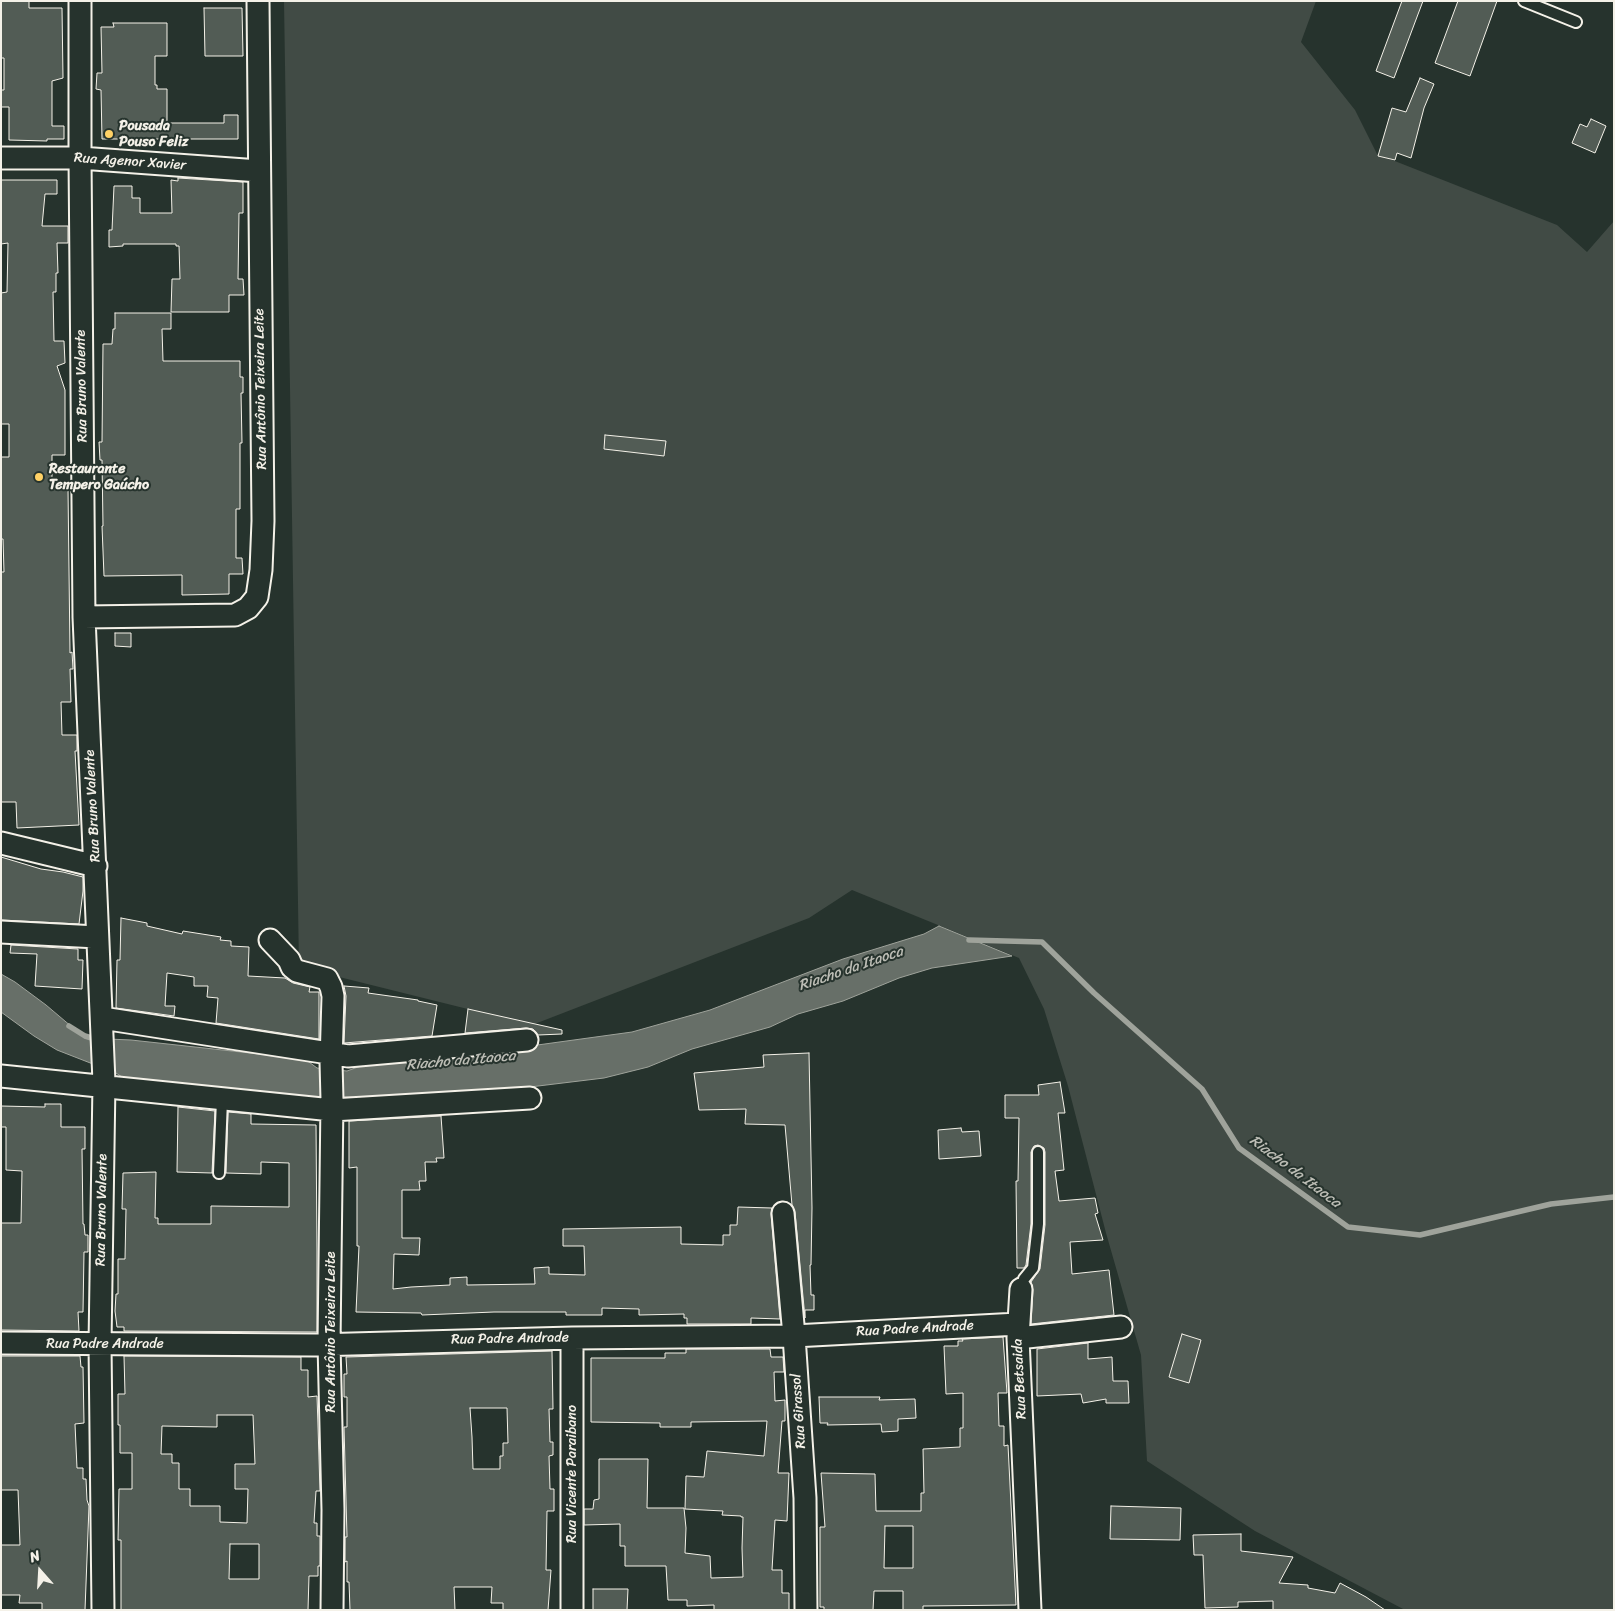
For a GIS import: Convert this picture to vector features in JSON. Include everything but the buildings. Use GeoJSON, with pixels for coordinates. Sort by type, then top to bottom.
{"type":"FeatureCollection","features":[{"type":"Feature","properties":{"kind":"street","name":"Rua Bruno Valente"},"geometry":{"type":"LineString","coordinates":[[80,1],[84,617],[104,1084],[100,1344],[103,1610]]}},
{"type":"Feature","properties":{"kind":"street","name":"Rua Antônio Teixeira Leite"},"geometry":{"type":"LineString","coordinates":[[84,617],[235,615],[248,608],[257,597],[261,570],[263,521],[258,1]]}},
{"type":"Feature","properties":{"kind":"street","name":"Rua Agenor Xavier"},"geometry":{"type":"LineString","coordinates":[[1,158],[80,158],[259,171]]}},
{"type":"Feature","properties":{"kind":"street"},"geometry":{"type":"LineString","coordinates":[[1,843],[96,866]]}},
{"type":"Feature","properties":{"kind":"street"},"geometry":{"type":"LineString","coordinates":[[1,932],[97,936]]}},
{"type":"Feature","properties":{"kind":"street","name":"Rua Antônio Teixeira Leite"},"geometry":{"type":"LineString","coordinates":[[270,940],[297,971],[327,979],[333,996],[329,1344],[333,1510],[332,1610]]}},
{"type":"Feature","properties":{"kind":"street"},"geometry":{"type":"LineString","coordinates":[[101,1022],[331,1058],[527,1040]]}},
{"type":"Feature","properties":{"kind":"street"},"geometry":{"type":"LineString","coordinates":[[1,1076],[104,1084],[222,1100],[332,1105],[401,1107],[530,1098]]}},
{"type":"Feature","properties":{"kind":"street","name":"Rua Girassol"},"geometry":{"type":"LineString","coordinates":[[783,1213],[794,1336],[805,1498],[806,1610]]}},
{"type":"Feature","properties":{"kind":"street","name":"Rua Betsaida"},"geometry":{"type":"LineString","coordinates":[[1021,1289],[1018,1331],[1030,1610]]}},
{"type":"Feature","properties":{"kind":"street","name":"Rua Padre Andrade"},"geometry":{"type":"LineString","coordinates":[[1,1343],[329,1344],[572,1338],[794,1336],[1121,1327]]}},
{"type":"Feature","properties":{"kind":"street","name":"Rua Vicente Paraibano"},"geometry":{"type":"LineString","coordinates":[[572,1338],[572,1610]]}},
{"type":"Feature","properties":{"kind":"lane"},"geometry":{"type":"LineString","coordinates":[[1524,1],[1576,22]]}},
{"type":"Feature","properties":{"kind":"lane"},"geometry":{"type":"LineString","coordinates":[[219,1174],[222,1100]]}},
{"type":"Feature","properties":{"kind":"lane","name":"Rua Betsaida"},"geometry":{"type":"LineString","coordinates":[[1021,1289],[1024,1279],[1033,1268],[1038,1224],[1038,1152]]}},
{"type":"Feature","properties":{"kind":"shaded area"},"geometry":{"type":"Polygon","coordinates":[[[284,1],[1316,1],[1301,42],[1355,110],[1377,154],[1557,225],[1587,252],[1614,221],[1614,1610],[1405,1610],[1255,1531],[1147,1461],[1141,1355],[1106,1233],[1068,1086],[1044,1009],[1019,958],[852,890],[809,918],[532,1025],[299,967],[284,1]]]}},
{"type":"Feature","properties":{"kind":"water"},"geometry":{"type":"Polygon","coordinates":[[[939,926],[1012,956],[932,968],[899,978],[843,1001],[798,1014],[770,1027],[692,1049],[648,1067],[604,1078],[398,1103],[351,1097],[316,1097],[303,1104],[128,1081],[116,1073],[57,1050],[1,1012],[1,974],[46,1005],[85,1038],[131,1040],[305,1059],[317,1068],[347,1071],[372,1062],[472,1054],[632,1032],[710,1010],[843,959],[924,934],[939,926]]]}},
{"type":"Feature","properties":{"kind":"waterway","name":"Riacho da Itaoca"},"geometry":{"type":"LineString","coordinates":[[969,940],[1042,942],[1094,993],[1202,1089],[1239,1148],[1348,1227],[1420,1235],[1551,1204],[1614,1197]]}},
{"type":"Feature","properties":{"kind":"waterway","name":"Riacho da Itaoca"},"geometry":{"type":"LineString","coordinates":[[69,1026],[85,1036],[98,1040]]}},
{"type":"Feature","properties":{"kind":"place","name":"Pousada Pouso Feliz"},"geometry":{"type":"Point","coordinates":[109,134]}},
{"type":"Feature","properties":{"kind":"place","name":"Restaurante Tempero Gaúcho"},"geometry":{"type":"Point","coordinates":[39,477]}}]}
